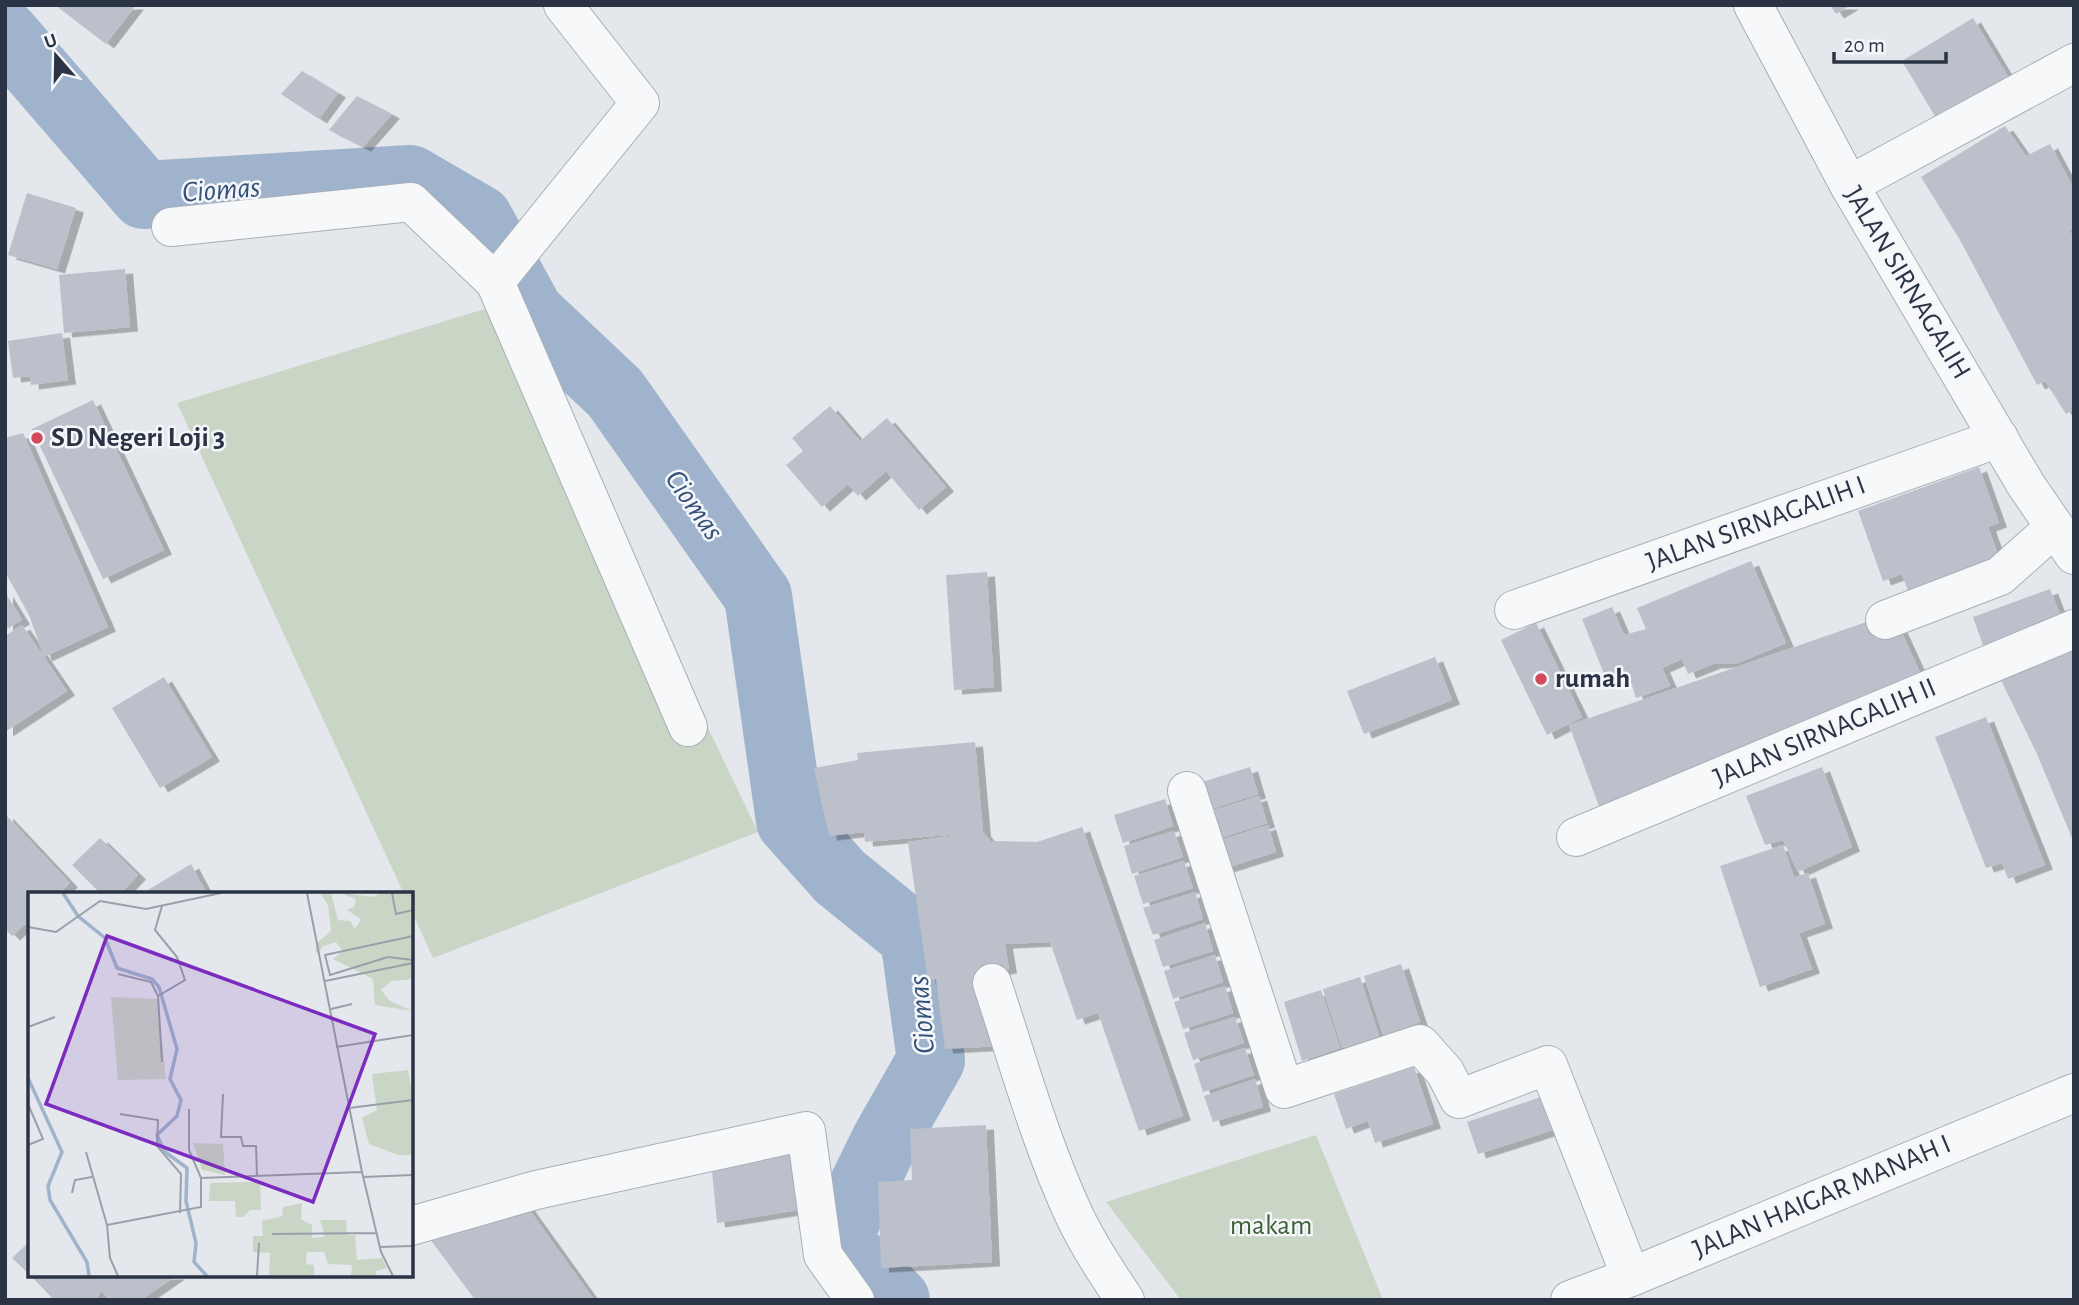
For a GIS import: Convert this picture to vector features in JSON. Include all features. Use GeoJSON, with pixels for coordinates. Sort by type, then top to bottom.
{"type":"FeatureCollection","features":[{"type":"Feature","properties":{"kind":"street"},"geometry":{"type":"LineString","coordinates":[[495,282],[640,103],[563,5]]}},
{"type":"Feature","properties":{"kind":"street","name":"JALAN SIRNAGALIH"},"geometry":{"type":"LineString","coordinates":[[1752,5],[1849,185],[1999,439],[2064,541]]}},
{"type":"Feature","properties":{"kind":"street"},"geometry":{"type":"LineString","coordinates":[[1849,185],[2074,62]]}},
{"type":"Feature","properties":{"kind":"street"},"geometry":{"type":"LineString","coordinates":[[171,227],[411,202],[495,282],[688,727]]}},
{"type":"Feature","properties":{"kind":"street","name":"JALAN SIRNAGALIH I"},"geometry":{"type":"LineString","coordinates":[[1514,610],[1999,439]]}},
{"type":"Feature","properties":{"kind":"street"},"geometry":{"type":"LineString","coordinates":[[1885,620],[2000,576],[2064,541]]}},
{"type":"Feature","properties":{"kind":"street","name":"JALAN SIRNAGALIH II"},"geometry":{"type":"LineString","coordinates":[[1576,837],[2074,629]]}},
{"type":"Feature","properties":{"kind":"street"},"geometry":{"type":"LineString","coordinates":[[1187,792],[1284,1088],[1420,1044],[1445,1072],[1459,1099],[1548,1065],[1631,1277]]}},
{"type":"Feature","properties":{"kind":"street"},"geometry":{"type":"LineString","coordinates":[[992,983],[1053,1165],[1098,1261],[1125,1300]]}},
{"type":"Feature","properties":{"kind":"street","name":"JALAN HAIGAR MANAH I"},"geometry":{"type":"LineString","coordinates":[[1570,1300],[2074,1093]]}},
{"type":"Feature","properties":{"kind":"street"},"geometry":{"type":"LineString","coordinates":[[413,1225],[536,1189],[806,1131],[824,1255],[855,1300]]}},
{"type":"Feature","properties":{"kind":"green space"},"geometry":{"type":"Polygon","coordinates":[[[504,303],[758,832],[433,958],[413,914],[413,892],[403,892],[177,403],[504,303]]]}},
{"type":"Feature","properties":{"kind":"green space","name":"makam"},"geometry":{"type":"Polygon","coordinates":[[[1316,1135],[1383,1300],[1181,1300],[1106,1202],[1316,1135]]]}},
{"type":"Feature","properties":{"kind":"building"},"geometry":{"type":"Polygon","coordinates":[[[55,5],[136,5],[106,44],[55,5]]]}},
{"type":"Feature","properties":{"kind":"building"},"geometry":{"type":"Polygon","coordinates":[[[1830,5],[1851,5],[1836,14],[1830,5]]]}},
{"type":"Feature","properties":{"kind":"building"},"geometry":{"type":"Polygon","coordinates":[[[1973,18],[2013,85],[1942,128],[1902,61],[1973,18]]]}},
{"type":"Feature","properties":{"kind":"building"},"geometry":{"type":"Polygon","coordinates":[[[302,71],[338,93],[319,119],[281,94],[302,71]]]}},
{"type":"Feature","properties":{"kind":"building"},"geometry":{"type":"Polygon","coordinates":[[[357,96],[392,114],[363,147],[329,130],[357,96]]]}},
{"type":"Feature","properties":{"kind":"building"},"geometry":{"type":"Polygon","coordinates":[[[2005,126],[2026,156],[2050,144],[2074,189],[2074,228],[2069,230],[2074,239],[2074,409],[2066,414],[2045,381],[2037,385],[1960,240],[1921,177],[2005,126]]]}},
{"type":"Feature","properties":{"kind":"building"},"geometry":{"type":"Polygon","coordinates":[[[27,193],[76,208],[57,269],[8,255],[27,193]]]}},
{"type":"Feature","properties":{"kind":"building"},"geometry":{"type":"Polygon","coordinates":[[[125,269],[130,327],[64,333],[59,275],[125,269]]]}},
{"type":"Feature","properties":{"kind":"building"},"geometry":{"type":"Polygon","coordinates":[[[62,333],[68,380],[31,385],[30,376],[13,378],[8,341],[62,333]]]}},
{"type":"Feature","properties":{"kind":"building"},"geometry":{"type":"Polygon","coordinates":[[[93,400],[164,550],[103,579],[32,429],[93,400]]]}},
{"type":"Feature","properties":{"kind":"building"},"geometry":{"type":"Polygon","coordinates":[[[830,406],[860,441],[887,418],[946,487],[919,510],[886,471],[858,496],[848,484],[822,507],[786,465],[803,451],[792,438],[830,406]]]}},
{"type":"Feature","properties":{"kind":"building"},"geometry":{"type":"Polygon","coordinates":[[[23,433],[108,627],[44,657],[29,615],[5,572],[5,438],[23,433]]]}},
{"type":"Feature","properties":{"kind":"building"},"geometry":{"type":"Polygon","coordinates":[[[1979,467],[1999,523],[1988,527],[2002,566],[1911,600],[1902,574],[1883,581],[1858,511],[1979,467]]]}},
{"type":"Feature","properties":{"kind":"building"},"geometry":{"type":"Polygon","coordinates":[[[1751,561],[1786,643],[1738,663],[1713,664],[1688,674],[1682,659],[1662,668],[1670,686],[1636,698],[1628,673],[1607,681],[1582,619],[1612,607],[1624,635],[1646,629],[1637,608],[1751,561]]]}},
{"type":"Feature","properties":{"kind":"building"},"geometry":{"type":"Polygon","coordinates":[[[987,572],[994,687],[954,690],[946,575],[987,572]]]}},
{"type":"Feature","properties":{"kind":"building"},"geometry":{"type":"Polygon","coordinates":[[[2050,589],[2064,625],[1986,654],[1973,617],[2050,589]]]}},
{"type":"Feature","properties":{"kind":"building"},"geometry":{"type":"Polygon","coordinates":[[[5,592],[22,620],[5,630],[5,592]]]}},
{"type":"Feature","properties":{"kind":"building"},"geometry":{"type":"Polygon","coordinates":[[[1895,618],[1927,688],[1604,820],[1569,725],[1875,619],[1895,618]]]}},
{"type":"Feature","properties":{"kind":"building","name":"rumah"},"geometry":{"type":"Polygon","coordinates":[[[1536,623],[1582,717],[1547,735],[1501,640],[1536,623]]]}},
{"type":"Feature","properties":{"kind":"building"},"geometry":{"type":"Polygon","coordinates":[[[22,625],[67,691],[5,732],[5,636],[22,625]]]}},
{"type":"Feature","properties":{"kind":"building"},"geometry":{"type":"Polygon","coordinates":[[[2074,634],[2074,843],[2037,754],[1995,668],[2074,634]]]}},
{"type":"Feature","properties":{"kind":"building"},"geometry":{"type":"Polygon","coordinates":[[[1435,657],[1452,700],[1364,734],[1347,691],[1435,657]]]}},
{"type":"Feature","properties":{"kind":"building"},"geometry":{"type":"Polygon","coordinates":[[[164,677],[212,757],[160,788],[112,708],[164,677]]]}},
{"type":"Feature","properties":{"kind":"building"},"geometry":{"type":"Polygon","coordinates":[[[1986,717],[2045,865],[2008,879],[2002,863],[1986,868],[1935,737],[1986,717]]]}},
{"type":"Feature","properties":{"kind":"building"},"geometry":{"type":"Polygon","coordinates":[[[975,742],[983,832],[990,841],[1037,842],[1082,827],[1183,1116],[1139,1131],[1098,1013],[1077,1020],[1050,942],[1005,944],[1009,969],[984,973],[1001,1046],[945,1049],[936,979],[928,981],[908,842],[970,833],[865,842],[864,832],[829,836],[814,768],[858,760],[857,753],[975,742]]]}},
{"type":"Feature","properties":{"kind":"building"},"geometry":{"type":"Polygon","coordinates":[[[1250,767],[1258,794],[1208,810],[1199,783],[1250,767]]]}},
{"type":"Feature","properties":{"kind":"building"},"geometry":{"type":"Polygon","coordinates":[[[1822,767],[1852,847],[1798,872],[1783,840],[1765,845],[1746,796],[1822,767]]]}},
{"type":"Feature","properties":{"kind":"building"},"geometry":{"type":"Polygon","coordinates":[[[1259,796],[1267,823],[1217,839],[1208,812],[1259,796]]]}},
{"type":"Feature","properties":{"kind":"building"},"geometry":{"type":"Polygon","coordinates":[[[1165,799],[1173,826],[1123,843],[1114,815],[1165,799]]]}},
{"type":"Feature","properties":{"kind":"building"},"geometry":{"type":"Polygon","coordinates":[[[5,814],[70,883],[60,892],[28,892],[28,922],[12,936],[5,929],[5,814]]]}},
{"type":"Feature","properties":{"kind":"building"},"geometry":{"type":"Polygon","coordinates":[[[1268,825],[1276,852],[1226,868],[1218,841],[1268,825]]]}},
{"type":"Feature","properties":{"kind":"building"},"geometry":{"type":"Polygon","coordinates":[[[1174,831],[1183,857],[1132,874],[1124,846],[1174,831]]]}},
{"type":"Feature","properties":{"kind":"building"},"geometry":{"type":"Polygon","coordinates":[[[100,838],[138,875],[122,892],[99,892],[72,865],[100,838]]]}},
{"type":"Feature","properties":{"kind":"building"},"geometry":{"type":"Polygon","coordinates":[[[1783,845],[1794,877],[1808,873],[1825,924],[1799,933],[1812,969],[1760,987],[1720,866],[1783,845]]]}},
{"type":"Feature","properties":{"kind":"building"},"geometry":{"type":"Polygon","coordinates":[[[1184,861],[1193,888],[1143,904],[1134,876],[1184,861]]]}},
{"type":"Feature","properties":{"kind":"building"},"geometry":{"type":"Polygon","coordinates":[[[191,864],[206,892],[150,892],[148,890],[191,864]]]}},
{"type":"Feature","properties":{"kind":"building"},"geometry":{"type":"Polygon","coordinates":[[[1195,892],[1203,919],[1153,935],[1143,908],[1195,892]]]}},
{"type":"Feature","properties":{"kind":"building"},"geometry":{"type":"Polygon","coordinates":[[[1205,923],[1213,951],[1163,967],[1154,940],[1205,923]]]}},
{"type":"Feature","properties":{"kind":"building"},"geometry":{"type":"Polygon","coordinates":[[[1215,955],[1223,982],[1173,999],[1164,971],[1215,955]]]}},
{"type":"Feature","properties":{"kind":"building"},"geometry":{"type":"Polygon","coordinates":[[[1401,964],[1420,1022],[1383,1035],[1364,976],[1401,964]]]}},
{"type":"Feature","properties":{"kind":"building"},"geometry":{"type":"Polygon","coordinates":[[[1360,977],[1379,1036],[1342,1048],[1323,989],[1360,977]]]}},
{"type":"Feature","properties":{"kind":"building"},"geometry":{"type":"Polygon","coordinates":[[[1225,986],[1233,1013],[1183,1029],[1174,1002],[1225,986]]]}},
{"type":"Feature","properties":{"kind":"building"},"geometry":{"type":"Polygon","coordinates":[[[1321,990],[1340,1048],[1302,1061],[1284,1002],[1321,990]]]}},
{"type":"Feature","properties":{"kind":"building"},"geometry":{"type":"Polygon","coordinates":[[[1235,1017],[1244,1043],[1193,1060],[1184,1033],[1235,1017]]]}},
{"type":"Feature","properties":{"kind":"building"},"geometry":{"type":"Polygon","coordinates":[[[1245,1048],[1254,1075],[1203,1092],[1194,1064],[1245,1048]]]}},
{"type":"Feature","properties":{"kind":"building"},"geometry":{"type":"Polygon","coordinates":[[[1414,1067],[1433,1124],[1375,1143],[1368,1121],[1346,1129],[1334,1094],[1414,1067]]]}},
{"type":"Feature","properties":{"kind":"building"},"geometry":{"type":"Polygon","coordinates":[[[1255,1079],[1263,1107],[1213,1122],[1204,1096],[1255,1079]]]}},
{"type":"Feature","properties":{"kind":"building"},"geometry":{"type":"Polygon","coordinates":[[[1541,1097],[1553,1130],[1478,1154],[1467,1122],[1541,1097]]]}},
{"type":"Feature","properties":{"kind":"building"},"geometry":{"type":"Polygon","coordinates":[[[986,1125],[992,1262],[881,1268],[878,1182],[912,1180],[910,1129],[986,1125]]]}},
{"type":"Feature","properties":{"kind":"building"},"geometry":{"type":"Polygon","coordinates":[[[792,1154],[805,1209],[717,1223],[712,1171],[792,1154]]]}},
{"type":"Feature","properties":{"kind":"building"},"geometry":{"type":"Polygon","coordinates":[[[521,1198],[594,1300],[475,1300],[430,1239],[521,1198]]]}},
{"type":"Feature","properties":{"kind":"building"},"geometry":{"type":"Polygon","coordinates":[[[28,1243],[28,1273],[12,1258],[28,1243]]]}},
{"type":"Feature","properties":{"kind":"building"},"geometry":{"type":"Polygon","coordinates":[[[32,1277],[174,1277],[141,1300],[110,1300],[101,1291],[96,1300],[54,1300],[32,1277]]]}},
{"type":"Feature","properties":{"kind":"waterway","name":"Ciomas"},"geometry":{"type":"LineString","coordinates":[[5,34],[144,195],[410,179],[479,219],[530,313],[615,393],[758,596],[790,821],[840,877],[914,937],[931,1060],[886,1139],[836,1241],[896,1300]]}},
{"type":"Feature","properties":{"kind":"place","name":"SD Negeri Loji 3"},"geometry":{"type":"Point","coordinates":[37,438]}},
{"type":"Feature","properties":{"kind":"place","name":"rumah"},"geometry":{"type":"Point","coordinates":[1541,679]}}]}
